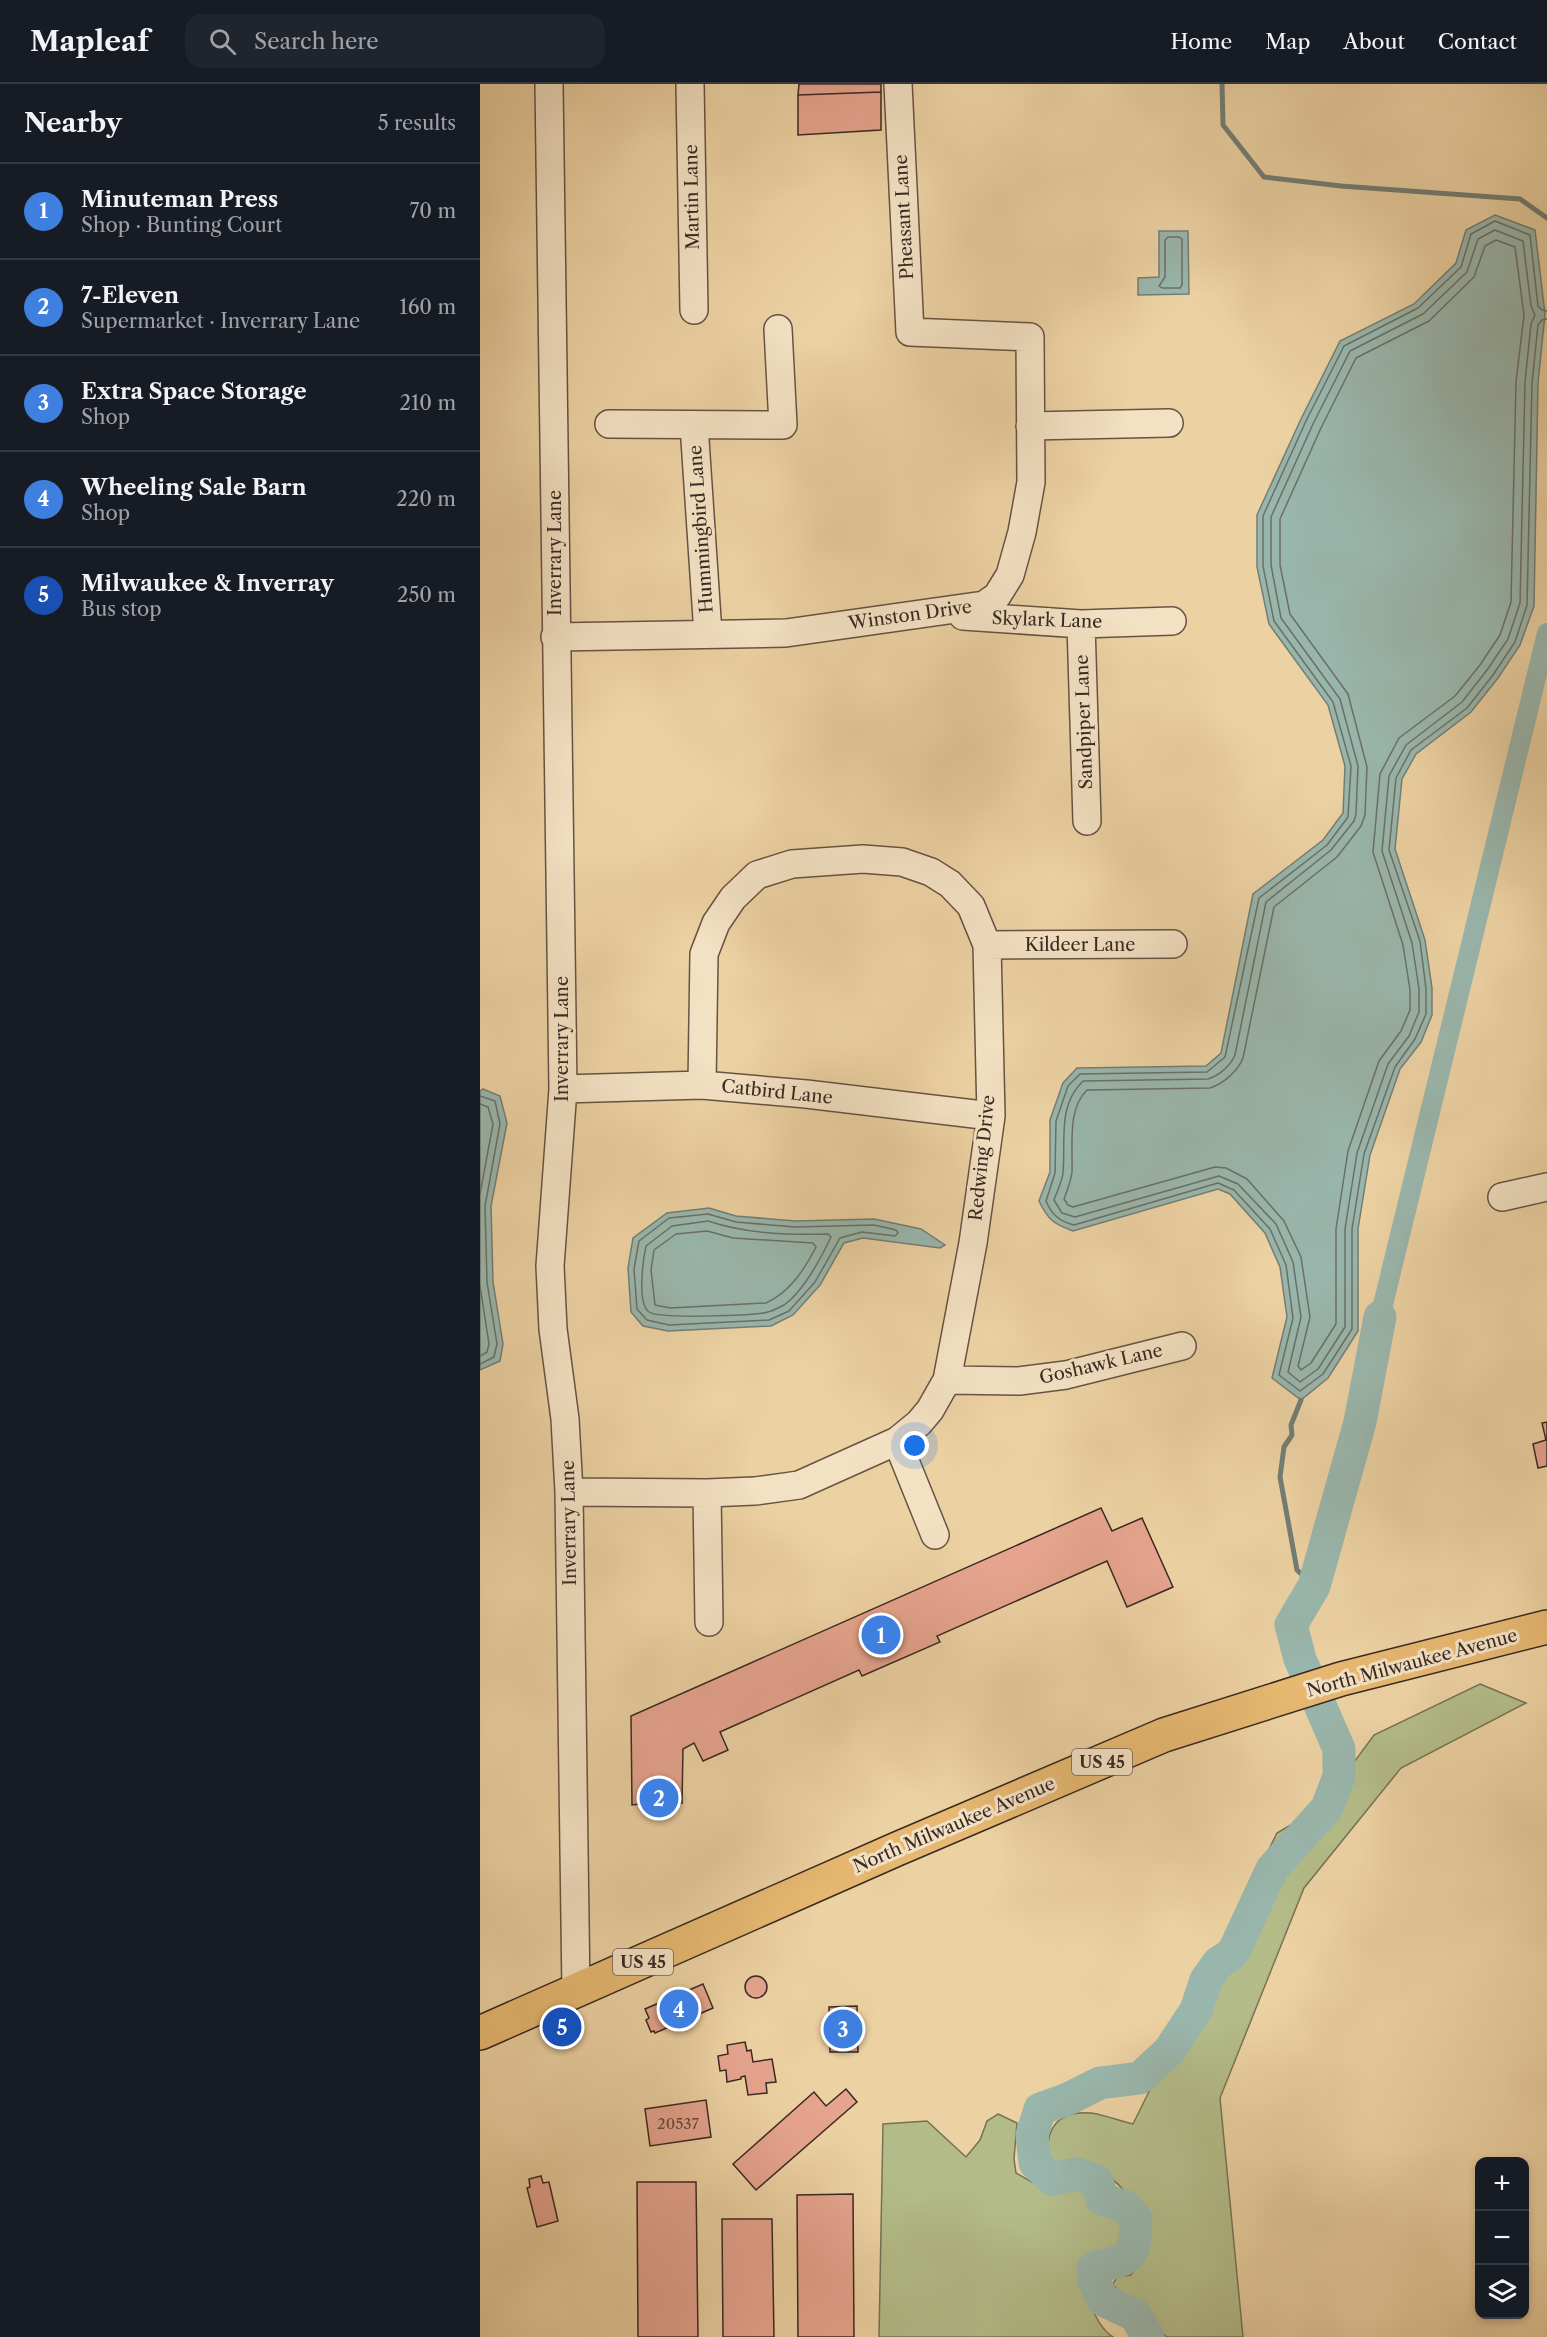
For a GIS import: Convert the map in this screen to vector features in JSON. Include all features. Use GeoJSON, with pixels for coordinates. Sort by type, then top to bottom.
{"type":"FeatureCollection","features":[{"type":"Feature","properties":{"kind":"main road","name":"North Milwaukee Avenue"},"geometry":{"type":"LineString","coordinates":[[480,2033],[897,1849],[1164,1735],[1341,1679],[1547,1627]]}},
{"type":"Feature","properties":{"kind":"street","name":"Inverrary Lane"},"geometry":{"type":"LineString","coordinates":[[549,84],[563,1089],[549,1266],[553,1329],[566,1419],[569,1492],[576,1992]]}},
{"type":"Feature","properties":{"kind":"street","name":"Martin Lane"},"geometry":{"type":"LineString","coordinates":[[690,84],[694,310]]}},
{"type":"Feature","properties":{"kind":"street","name":"Pheasant Lane"},"geometry":{"type":"LineString","coordinates":[[898,84],[910,332],[1030,337]]}},
{"type":"Feature","properties":{"kind":"street"},"geometry":{"type":"LineString","coordinates":[[609,424],[783,425],[778,329]]}},
{"type":"Feature","properties":{"kind":"street","name":"Winston Drive"},"geometry":{"type":"LineString","coordinates":[[555,637],[786,633],[984,604],[997,596],[1010,575],[1022,532],[1031,482],[1030,337]]}},
{"type":"Feature","properties":{"kind":"street"},"geometry":{"type":"LineString","coordinates":[[1030,426],[1169,423]]}},
{"type":"Feature","properties":{"kind":"street","name":"Hummingbird Lane"},"geometry":{"type":"LineString","coordinates":[[694,425],[708,634]]}},
{"type":"Feature","properties":{"kind":"street","name":"Skylark Lane"},"geometry":{"type":"LineString","coordinates":[[923,614],[1081,624],[1172,621]]}},
{"type":"Feature","properties":{"kind":"street","name":"Sandpiper Lane"},"geometry":{"type":"LineString","coordinates":[[1081,624],[1087,821]]}},
{"type":"Feature","properties":{"kind":"street","name":"Redwing Drive"},"geometry":{"type":"LineString","coordinates":[[569,1492],[707,1493],[755,1491],[799,1485],[897,1441],[919,1423],[930,1410],[947,1380],[973,1243],[991,1116],[987,945],[971,906],[950,884],[931,872],[902,862],[863,859],[792,864],[758,875],[733,898],[716,923],[704,954],[702,1085]]}},
{"type":"Feature","properties":{"kind":"street","name":"Kildeer Lane"},"geometry":{"type":"LineString","coordinates":[[987,945],[1173,944]]}},
{"type":"Feature","properties":{"kind":"street","name":"Catbird Lane"},"geometry":{"type":"LineString","coordinates":[[563,1089],[702,1085],[806,1094],[991,1116]]}},
{"type":"Feature","properties":{"kind":"street"},"geometry":{"type":"LineString","coordinates":[[1502,1197],[1547,1187]]}},
{"type":"Feature","properties":{"kind":"street","name":"Goshawk Lane"},"geometry":{"type":"LineString","coordinates":[[947,1380],[1019,1382],[1066,1376],[1182,1346]]}},
{"type":"Feature","properties":{"kind":"street"},"geometry":{"type":"LineString","coordinates":[[897,1441],[935,1534]]}},
{"type":"Feature","properties":{"kind":"street"},"geometry":{"type":"LineString","coordinates":[[707,1493],[709,1622]]}},
{"type":"Feature","properties":{"kind":"green space"},"geometry":{"type":"Polygon","coordinates":[[[1480,1684],[1526,1703],[1401,1768],[1304,1888],[1220,2098],[1243,2337],[1167,2337],[1142,2308],[1121,2293],[1113,2284],[1117,2277],[1131,2275],[1145,2251],[1145,2227],[1135,2204],[1119,2185],[1099,2171],[1049,2160],[1051,2131],[1062,2118],[1080,2113],[1096,2114],[1133,2124],[1277,1833],[1321,1807],[1374,1735],[1480,1684]]]}},
{"type":"Feature","properties":{"kind":"green space"},"geometry":{"type":"Polygon","coordinates":[[[998,2114],[1017,2123],[1014,2159],[1016,2173],[1047,2191],[1075,2188],[1083,2191],[1123,2224],[1124,2234],[1120,2247],[1110,2254],[1087,2260],[1085,2269],[1086,2290],[1094,2313],[1113,2337],[879,2337],[883,2124],[927,2121],[966,2157],[980,2140],[987,2121],[998,2114]]]}},
{"type":"Feature","properties":{"kind":"water"},"geometry":{"type":"Polygon","coordinates":[[[1495,215],[1535,230],[1545,314],[1538,383],[1534,606],[1520,645],[1498,678],[1471,712],[1416,754],[1402,779],[1395,849],[1425,940],[1432,988],[1432,1015],[1421,1042],[1400,1069],[1370,1155],[1358,1229],[1358,1331],[1328,1378],[1301,1400],[1272,1378],[1287,1317],[1280,1267],[1265,1233],[1230,1194],[1218,1189],[1073,1231],[1061,1226],[1045,1213],[1039,1201],[1050,1172],[1050,1120],[1063,1083],[1077,1068],[1206,1066],[1221,1053],[1253,894],[1323,840],[1343,813],[1345,766],[1328,705],[1269,624],[1257,567],[1257,515],[1340,341],[1414,304],[1456,263],[1466,230],[1495,215]]]}},
{"type":"Feature","properties":{"kind":"water"},"geometry":{"type":"Polygon","coordinates":[[[1159,231],[1188,231],[1189,294],[1138,295],[1138,278],[1159,277],[1159,231]]]}},
{"type":"Feature","properties":{"kind":"water"},"geometry":{"type":"Polygon","coordinates":[[[483,1089],[500,1096],[507,1123],[491,1206],[493,1282],[503,1344],[500,1361],[480,1370],[480,1091],[483,1089]]]}},
{"type":"Feature","properties":{"kind":"water"},"geometry":{"type":"Polygon","coordinates":[[[709,1208],[736,1216],[795,1221],[874,1219],[921,1229],[945,1245],[940,1248],[863,1238],[844,1243],[820,1285],[793,1315],[771,1326],[668,1331],[643,1326],[631,1312],[628,1268],[633,1238],[667,1213],[709,1208]]]}},
{"type":"Feature","properties":{"kind":"building"},"geometry":{"type":"Polygon","coordinates":[[[799,84],[881,84],[881,92],[798,95],[799,84]]]}},
{"type":"Feature","properties":{"kind":"building"},"geometry":{"type":"Polygon","coordinates":[[[881,92],[881,130],[798,135],[798,95],[881,92]]]}},
{"type":"Feature","properties":{"kind":"building"},"geometry":{"type":"Polygon","coordinates":[[[1547,1422],[1547,1466],[1538,1468],[1533,1444],[1546,1440],[1542,1423],[1547,1422]]]}},
{"type":"Feature","properties":{"kind":"building"},"geometry":{"type":"Polygon","coordinates":[[[1101,1508],[1112,1531],[1142,1518],[1173,1587],[1127,1607],[1107,1561],[937,1636],[940,1642],[862,1676],[859,1670],[720,1732],[728,1750],[703,1761],[694,1743],[683,1749],[682,1803],[675,1804],[675,1806],[640,1807],[640,1804],[632,1805],[631,1716],[1101,1508]]]}},
{"type":"Feature","properties":{"kind":"building"},"geometry":{"type":"Polygon","coordinates":[[[756,1976],[764,1979],[767,1987],[764,1995],[756,1998],[748,1995],[745,1987],[748,1979],[756,1976]]]}},
{"type":"Feature","properties":{"kind":"building"},"geometry":{"type":"Polygon","coordinates":[[[703,1984],[713,2008],[655,2033],[651,2032],[646,2020],[649,2018],[645,2009],[703,1984]]]}},
{"type":"Feature","properties":{"kind":"building"},"geometry":{"type":"Polygon","coordinates":[[[857,2006],[858,2052],[830,2052],[829,2007],[857,2006]]]}},
{"type":"Feature","properties":{"kind":"building"},"geometry":{"type":"Polygon","coordinates":[[[745,2042],[747,2051],[751,2050],[753,2062],[772,2059],[776,2082],[766,2083],[767,2093],[748,2095],[745,2076],[727,2082],[726,2070],[720,2071],[718,2056],[728,2054],[727,2045],[745,2042]]]}},
{"type":"Feature","properties":{"kind":"building"},"geometry":{"type":"Polygon","coordinates":[[[846,2089],[857,2102],[756,2190],[733,2164],[814,2092],[826,2106],[846,2089]]]}},
{"type":"Feature","properties":{"kind":"building"},"geometry":{"type":"Polygon","coordinates":[[[706,2100],[711,2137],[650,2146],[645,2109],[706,2100]]]}},
{"type":"Feature","properties":{"kind":"building"},"geometry":{"type":"Polygon","coordinates":[[[541,2176],[543,2183],[549,2182],[558,2221],[537,2227],[527,2188],[530,2187],[529,2179],[541,2176]]]}},
{"type":"Feature","properties":{"kind":"building"},"geometry":{"type":"Polygon","coordinates":[[[637,2182],[696,2182],[698,2337],[638,2337],[637,2182]]]}},
{"type":"Feature","properties":{"kind":"building"},"geometry":{"type":"Polygon","coordinates":[[[853,2194],[854,2337],[798,2337],[797,2195],[853,2194]]]}},
{"type":"Feature","properties":{"kind":"building"},"geometry":{"type":"Polygon","coordinates":[[[722,2219],[772,2219],[774,2337],[723,2337],[722,2219]]]}},
{"type":"Feature","properties":{"kind":"waterway"},"geometry":{"type":"LineString","coordinates":[[1222,84],[1223,125],[1264,177],[1341,186],[1520,199],[1547,218]]}},
{"type":"Feature","properties":{"kind":"waterway"},"geometry":{"type":"LineString","coordinates":[[1380,1317],[1547,633]]}},
{"type":"Feature","properties":{"kind":"waterway"},"geometry":{"type":"LineString","coordinates":[[1148,2337],[1135,2315],[1103,2300],[1094,2281],[1093,2268],[1116,2262],[1129,2255],[1134,2243],[1136,2218],[1126,2207],[1102,2199],[1097,2181],[1077,2174],[1052,2179],[1035,2163],[1032,2135],[1040,2109],[1068,2099],[1100,2083],[1140,2078],[1169,2051],[1196,2010],[1206,1980],[1218,1963],[1233,1953],[1272,1869],[1327,1808],[1339,1776],[1339,1749],[1300,1659],[1291,1625],[1314,1586],[1360,1422],[1380,1317]]}},
{"type":"Feature","properties":{"kind":"waterway"},"geometry":{"type":"LineString","coordinates":[[1301,1400],[1291,1425],[1292,1435],[1284,1447],[1280,1477],[1297,1570],[1314,1586]]}},
{"type":"Feature","properties":{"kind":"place","name":"Minuteman Press"},"geometry":{"type":"Point","coordinates":[881,1635]}},
{"type":"Feature","properties":{"kind":"place","name":"7-Eleven"},"geometry":{"type":"Point","coordinates":[659,1798]}},
{"type":"Feature","properties":{"kind":"place","name":"Wheeling Sale Barn"},"geometry":{"type":"Point","coordinates":[679,2009]}},
{"type":"Feature","properties":{"kind":"place","name":"Milwaukee & Inverray"},"geometry":{"type":"Point","coordinates":[562,2027]}},
{"type":"Feature","properties":{"kind":"place","name":"Extra Space Storage"},"geometry":{"type":"Point","coordinates":[843,2029]}}]}
